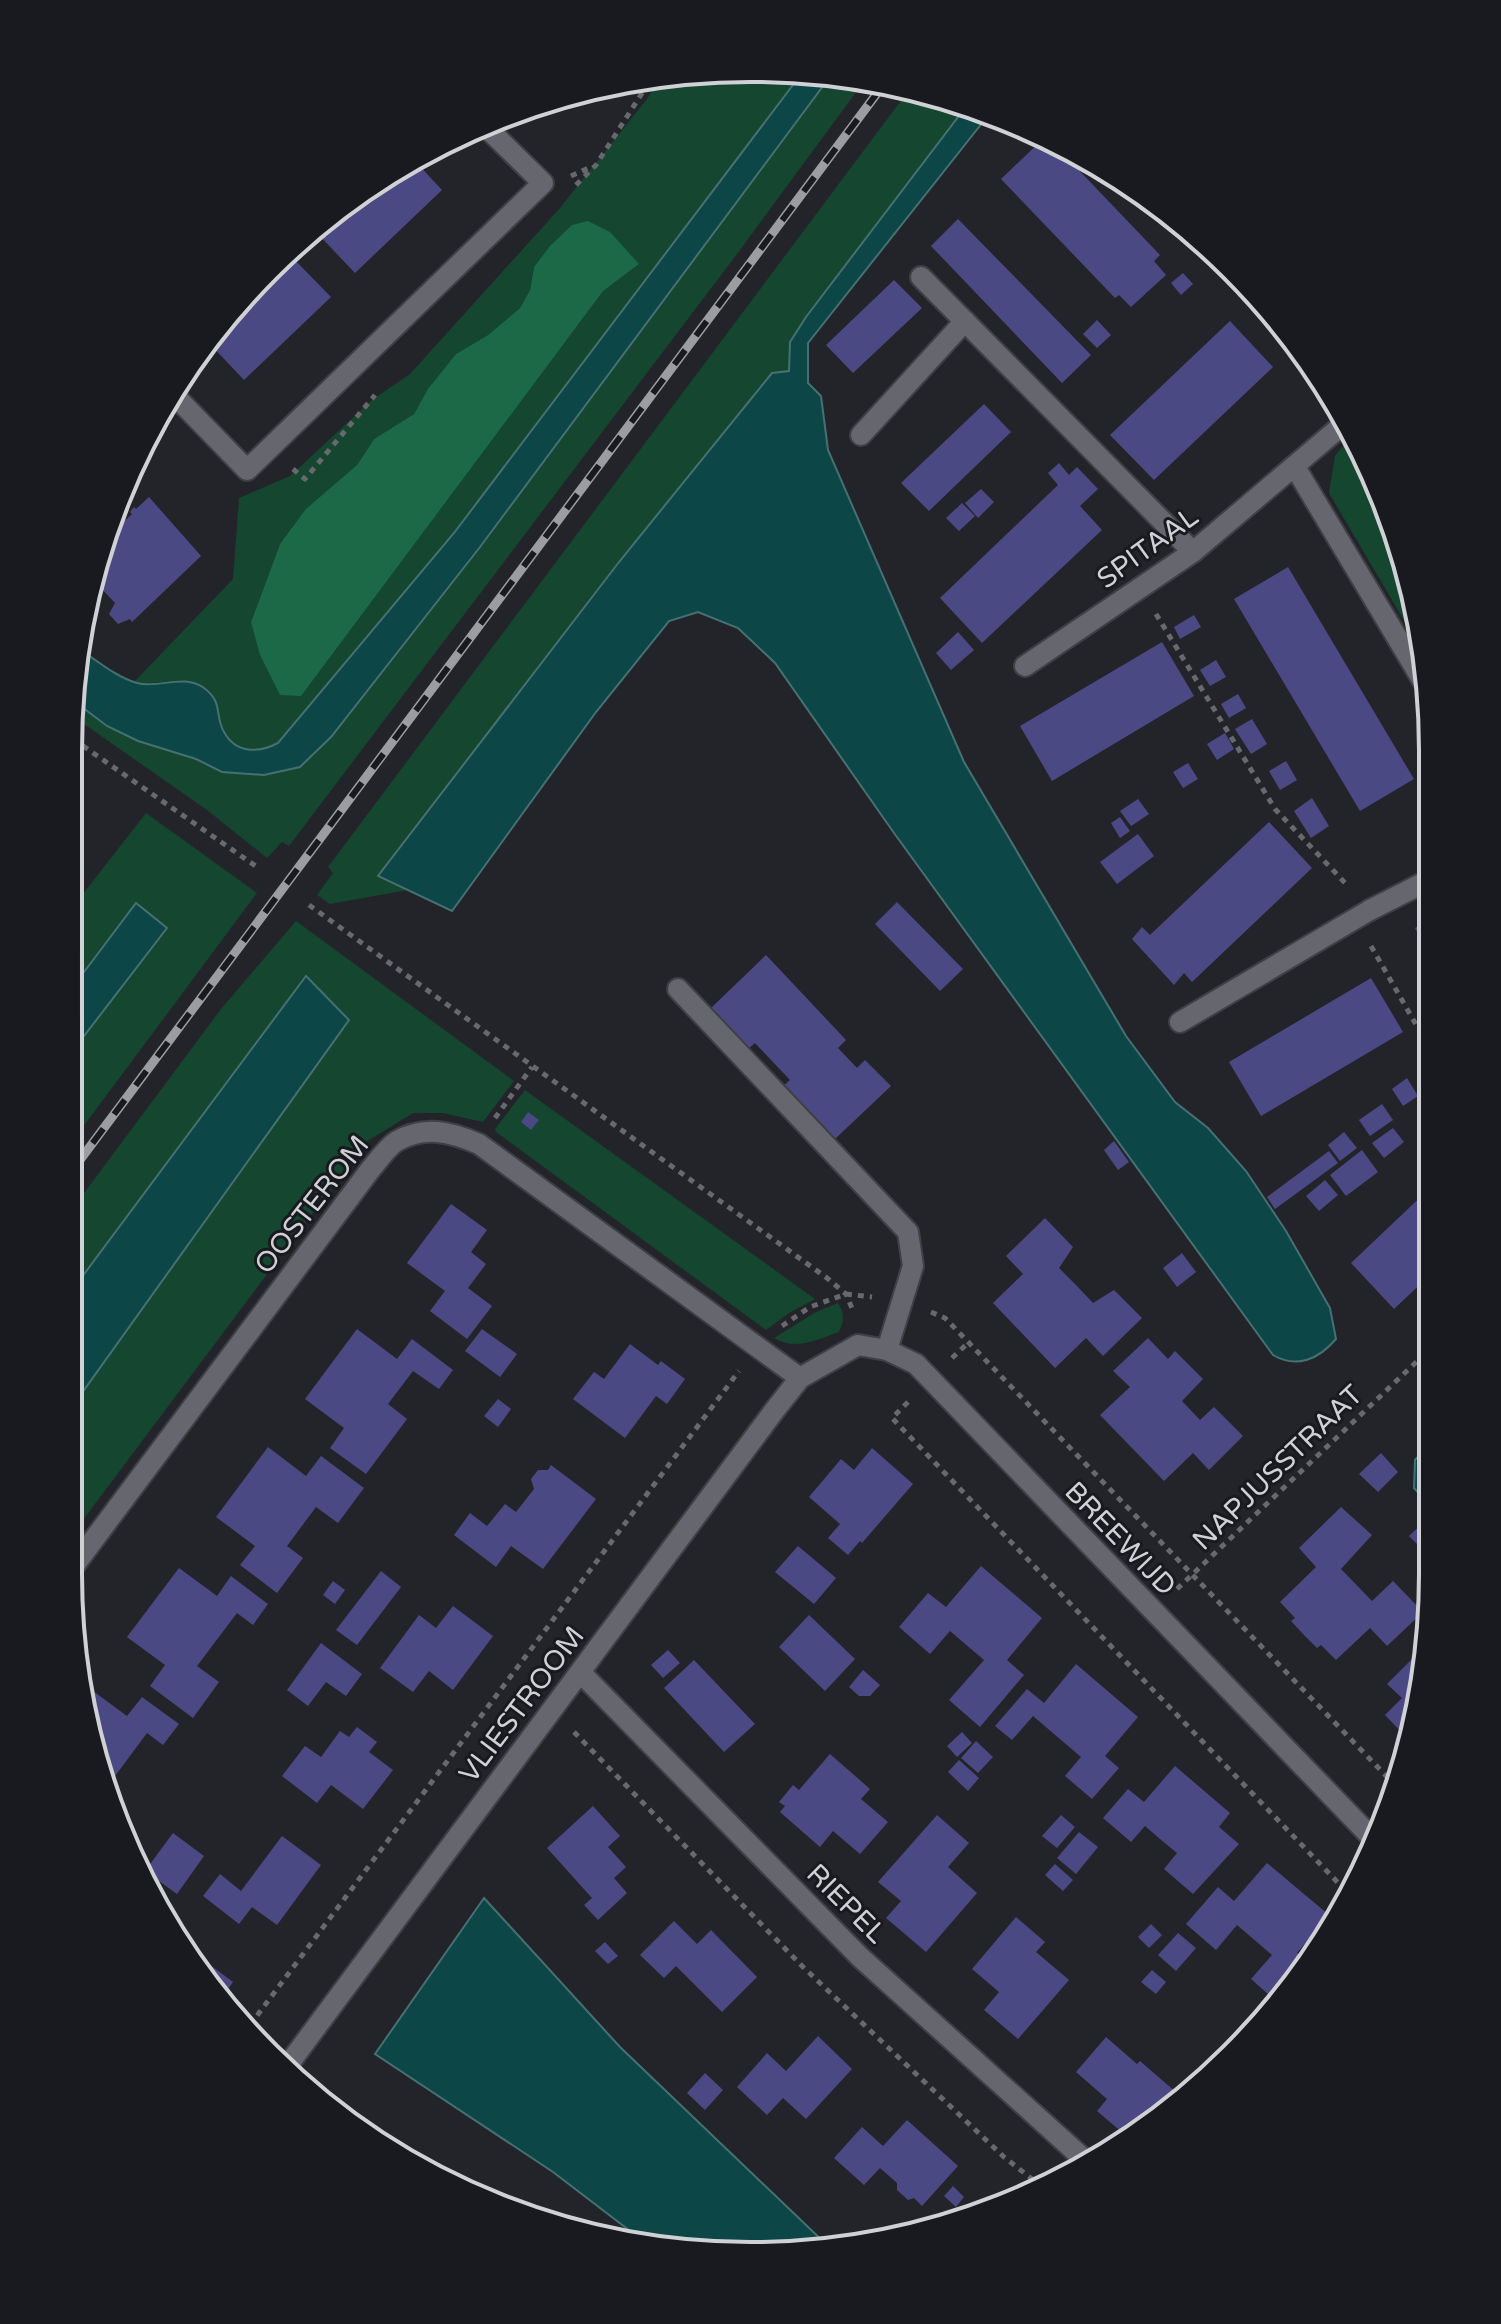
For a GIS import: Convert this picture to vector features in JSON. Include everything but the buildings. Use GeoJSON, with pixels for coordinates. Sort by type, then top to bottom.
{"type":"FeatureCollection","features":[{"type":"Feature","properties":{"kind":"street"},"geometry":{"type":"LineString","coordinates":[[181,402],[247,470],[543,183],[493,134]]}},
{"type":"Feature","properties":{"kind":"street"},"geometry":{"type":"LineString","coordinates":[[921,277],[1193,552]]}},
{"type":"Feature","properties":{"kind":"street"},"geometry":{"type":"LineString","coordinates":[[861,435],[965,321]]}},
{"type":"Feature","properties":{"kind":"street","name":"SPITAAL"},"geometry":{"type":"LineString","coordinates":[[1025,666],[1193,552],[1337,430]]}},
{"type":"Feature","properties":{"kind":"street"},"geometry":{"type":"LineString","coordinates":[[1295,467],[1413,665]]}},
{"type":"Feature","properties":{"kind":"street"},"geometry":{"type":"LineString","coordinates":[[1180,1022],[1363,914],[1419,885]]}},
{"type":"Feature","properties":{"kind":"street"},"geometry":{"type":"LineString","coordinates":[[678,989],[908,1232],[913,1266],[887,1350],[858,1345],[800,1378]]}},
{"type":"Feature","properties":{"kind":"street","name":"OOSTEROM"},"geometry":{"type":"LineString","coordinates":[[82,1555],[370,1170],[395,1142],[422,1131],[452,1132],[479,1144],[800,1378]]}},
{"type":"Feature","properties":{"kind":"street","name":"BREEWIJD"},"geometry":{"type":"LineString","coordinates":[[887,1350],[916,1364],[1367,1832]]}},
{"type":"Feature","properties":{"kind":"street","name":"VLIESTROOM"},"geometry":{"type":"LineString","coordinates":[[292,2059],[800,1378]]}},
{"type":"Feature","properties":{"kind":"street","name":"RIEPEL"},"geometry":{"type":"LineString","coordinates":[[580,1672],[860,1957],[1079,2155]]}},
{"type":"Feature","properties":{"kind":"path"},"geometry":{"type":"LineString","coordinates":[[1140,588],[1275,809],[1363,914],[1419,1027]]}},
{"type":"Feature","properties":{"kind":"path"},"geometry":{"type":"LineString","coordinates":[[82,745],[257,867]]}},
{"type":"Feature","properties":{"kind":"path"},"geometry":{"type":"LineString","coordinates":[[309,905],[846,1294]]}},
{"type":"Feature","properties":{"kind":"path"},"geometry":{"type":"LineString","coordinates":[[479,1144],[532,1067]]}},
{"type":"Feature","properties":{"kind":"path"},"geometry":{"type":"LineString","coordinates":[[254,2020],[757,1347],[810,1307],[846,1294],[903,1299],[945,1318],[1387,1777]]}},
{"type":"Feature","properties":{"kind":"path"},"geometry":{"type":"LineString","coordinates":[[968,1343],[892,1418],[1341,1886]]}},
{"type":"Feature","properties":{"kind":"path","name":"NAPJUSSTRAAT"},"geometry":{"type":"LineString","coordinates":[[1153,1611],[1419,1360]]}},
{"type":"Feature","properties":{"kind":"path"},"geometry":{"type":"LineString","coordinates":[[552,1710],[803,1967],[1004,2157],[1032,2179]]}},
{"type":"Feature","properties":{"kind":"green space"},"geometry":{"type":"Polygon","coordinates":[[[707,83],[794,83],[454,533],[278,743],[255,750],[234,744],[220,725],[213,697],[195,683],[134,682],[233,579],[239,498],[290,476],[372,400],[410,374],[560,208],[653,90],[707,83]],[[639,264],[534,267],[530,290],[520,308],[488,335],[456,354],[414,414],[374,439],[357,465],[332,487],[280,544],[251,622],[603,290],[639,264]]]}},
{"type":"Feature","properties":{"kind":"green space"},"geometry":{"type":"Polygon","coordinates":[[[823,86],[857,91],[289,846],[282,842],[267,858],[207,810],[83,723],[83,708],[222,772],[300,766],[331,737],[480,547],[823,86]]]}},
{"type":"Feature","properties":{"kind":"green space"},"geometry":{"type":"Polygon","coordinates":[[[902,100],[959,115],[806,317],[790,342],[789,371],[772,373],[619,562],[379,875],[408,890],[330,904],[317,895],[333,873],[328,867],[902,100]]]}},
{"type":"Feature","properties":{"kind":"green space"},"geometry":{"type":"Polygon","coordinates":[[[588,221],[610,232],[639,264],[603,291],[301,696],[280,695],[260,655],[251,622],[280,544],[306,509],[357,465],[374,439],[414,414],[428,389],[456,354],[488,335],[520,308],[530,290],[534,267],[550,246],[572,225],[588,221]]]}},
{"type":"Feature","properties":{"kind":"green space"},"geometry":{"type":"Polygon","coordinates":[[[1344,444],[1368,495],[1384,536],[1407,625],[1329,493],[1335,456],[1344,444]]]}},
{"type":"Feature","properties":{"kind":"green space"},"geometry":{"type":"Polygon","coordinates":[[[146,813],[257,893],[82,1128],[82,1039],[167,928],[135,903],[82,975],[82,895],[146,813]]]}},
{"type":"Feature","properties":{"kind":"green space"},"geometry":{"type":"Polygon","coordinates":[[[296,921],[514,1081],[483,1122],[443,1113],[413,1113],[366,1142],[82,1521],[82,1393],[349,1020],[305,977],[82,1277],[82,1196],[221,1009],[296,921]]]}},
{"type":"Feature","properties":{"kind":"green space"},"geometry":{"type":"Polygon","coordinates":[[[525,1090],[815,1299],[766,1330],[496,1132],[495,1129],[525,1090]]]}},
{"type":"Feature","properties":{"kind":"green space"},"geometry":{"type":"Polygon","coordinates":[[[838,1303],[843,1317],[839,1332],[798,1344],[774,1338],[816,1312],[838,1303]]]}},
{"type":"Feature","properties":{"kind":"water"},"geometry":{"type":"Polygon","coordinates":[[[794,83],[823,86],[480,547],[331,737],[300,767],[264,775],[222,772],[196,759],[138,741],[107,726],[83,708],[89,655],[137,683],[180,681],[204,688],[214,699],[224,732],[241,748],[256,750],[278,743],[454,533],[794,83]]]}},
{"type":"Feature","properties":{"kind":"water"},"geometry":{"type":"Polygon","coordinates":[[[959,115],[982,124],[808,343],[808,383],[821,396],[828,450],[964,762],[1126,1036],[1175,1102],[1208,1128],[1246,1171],[1286,1231],[1330,1308],[1336,1339],[1315,1357],[1291,1361],[1273,1355],[894,833],[775,663],[738,628],[698,612],[669,621],[596,712],[452,911],[378,876],[619,562],[772,373],[789,371],[790,342],[959,115]]]}},
{"type":"Feature","properties":{"kind":"water"},"geometry":{"type":"Polygon","coordinates":[[[136,903],[167,928],[82,1039],[82,975],[136,903]]]}},
{"type":"Feature","properties":{"kind":"water"},"geometry":{"type":"Polygon","coordinates":[[[306,976],[349,1020],[82,1393],[82,1277],[306,976]]]}},
{"type":"Feature","properties":{"kind":"water"},"geometry":{"type":"Polygon","coordinates":[[[1419,1456],[1419,1493],[1414,1488],[1415,1460],[1419,1456]]]}},
{"type":"Feature","properties":{"kind":"water"},"geometry":{"type":"Polygon","coordinates":[[[484,1898],[620,2047],[820,2238],[707,2241],[630,2231],[553,2172],[375,2054],[484,1898]]]}},
{"type":"Feature","properties":{"kind":"railway"},"geometry":{"type":"LineString","coordinates":[[82,1157],[876,94]]}}]}
